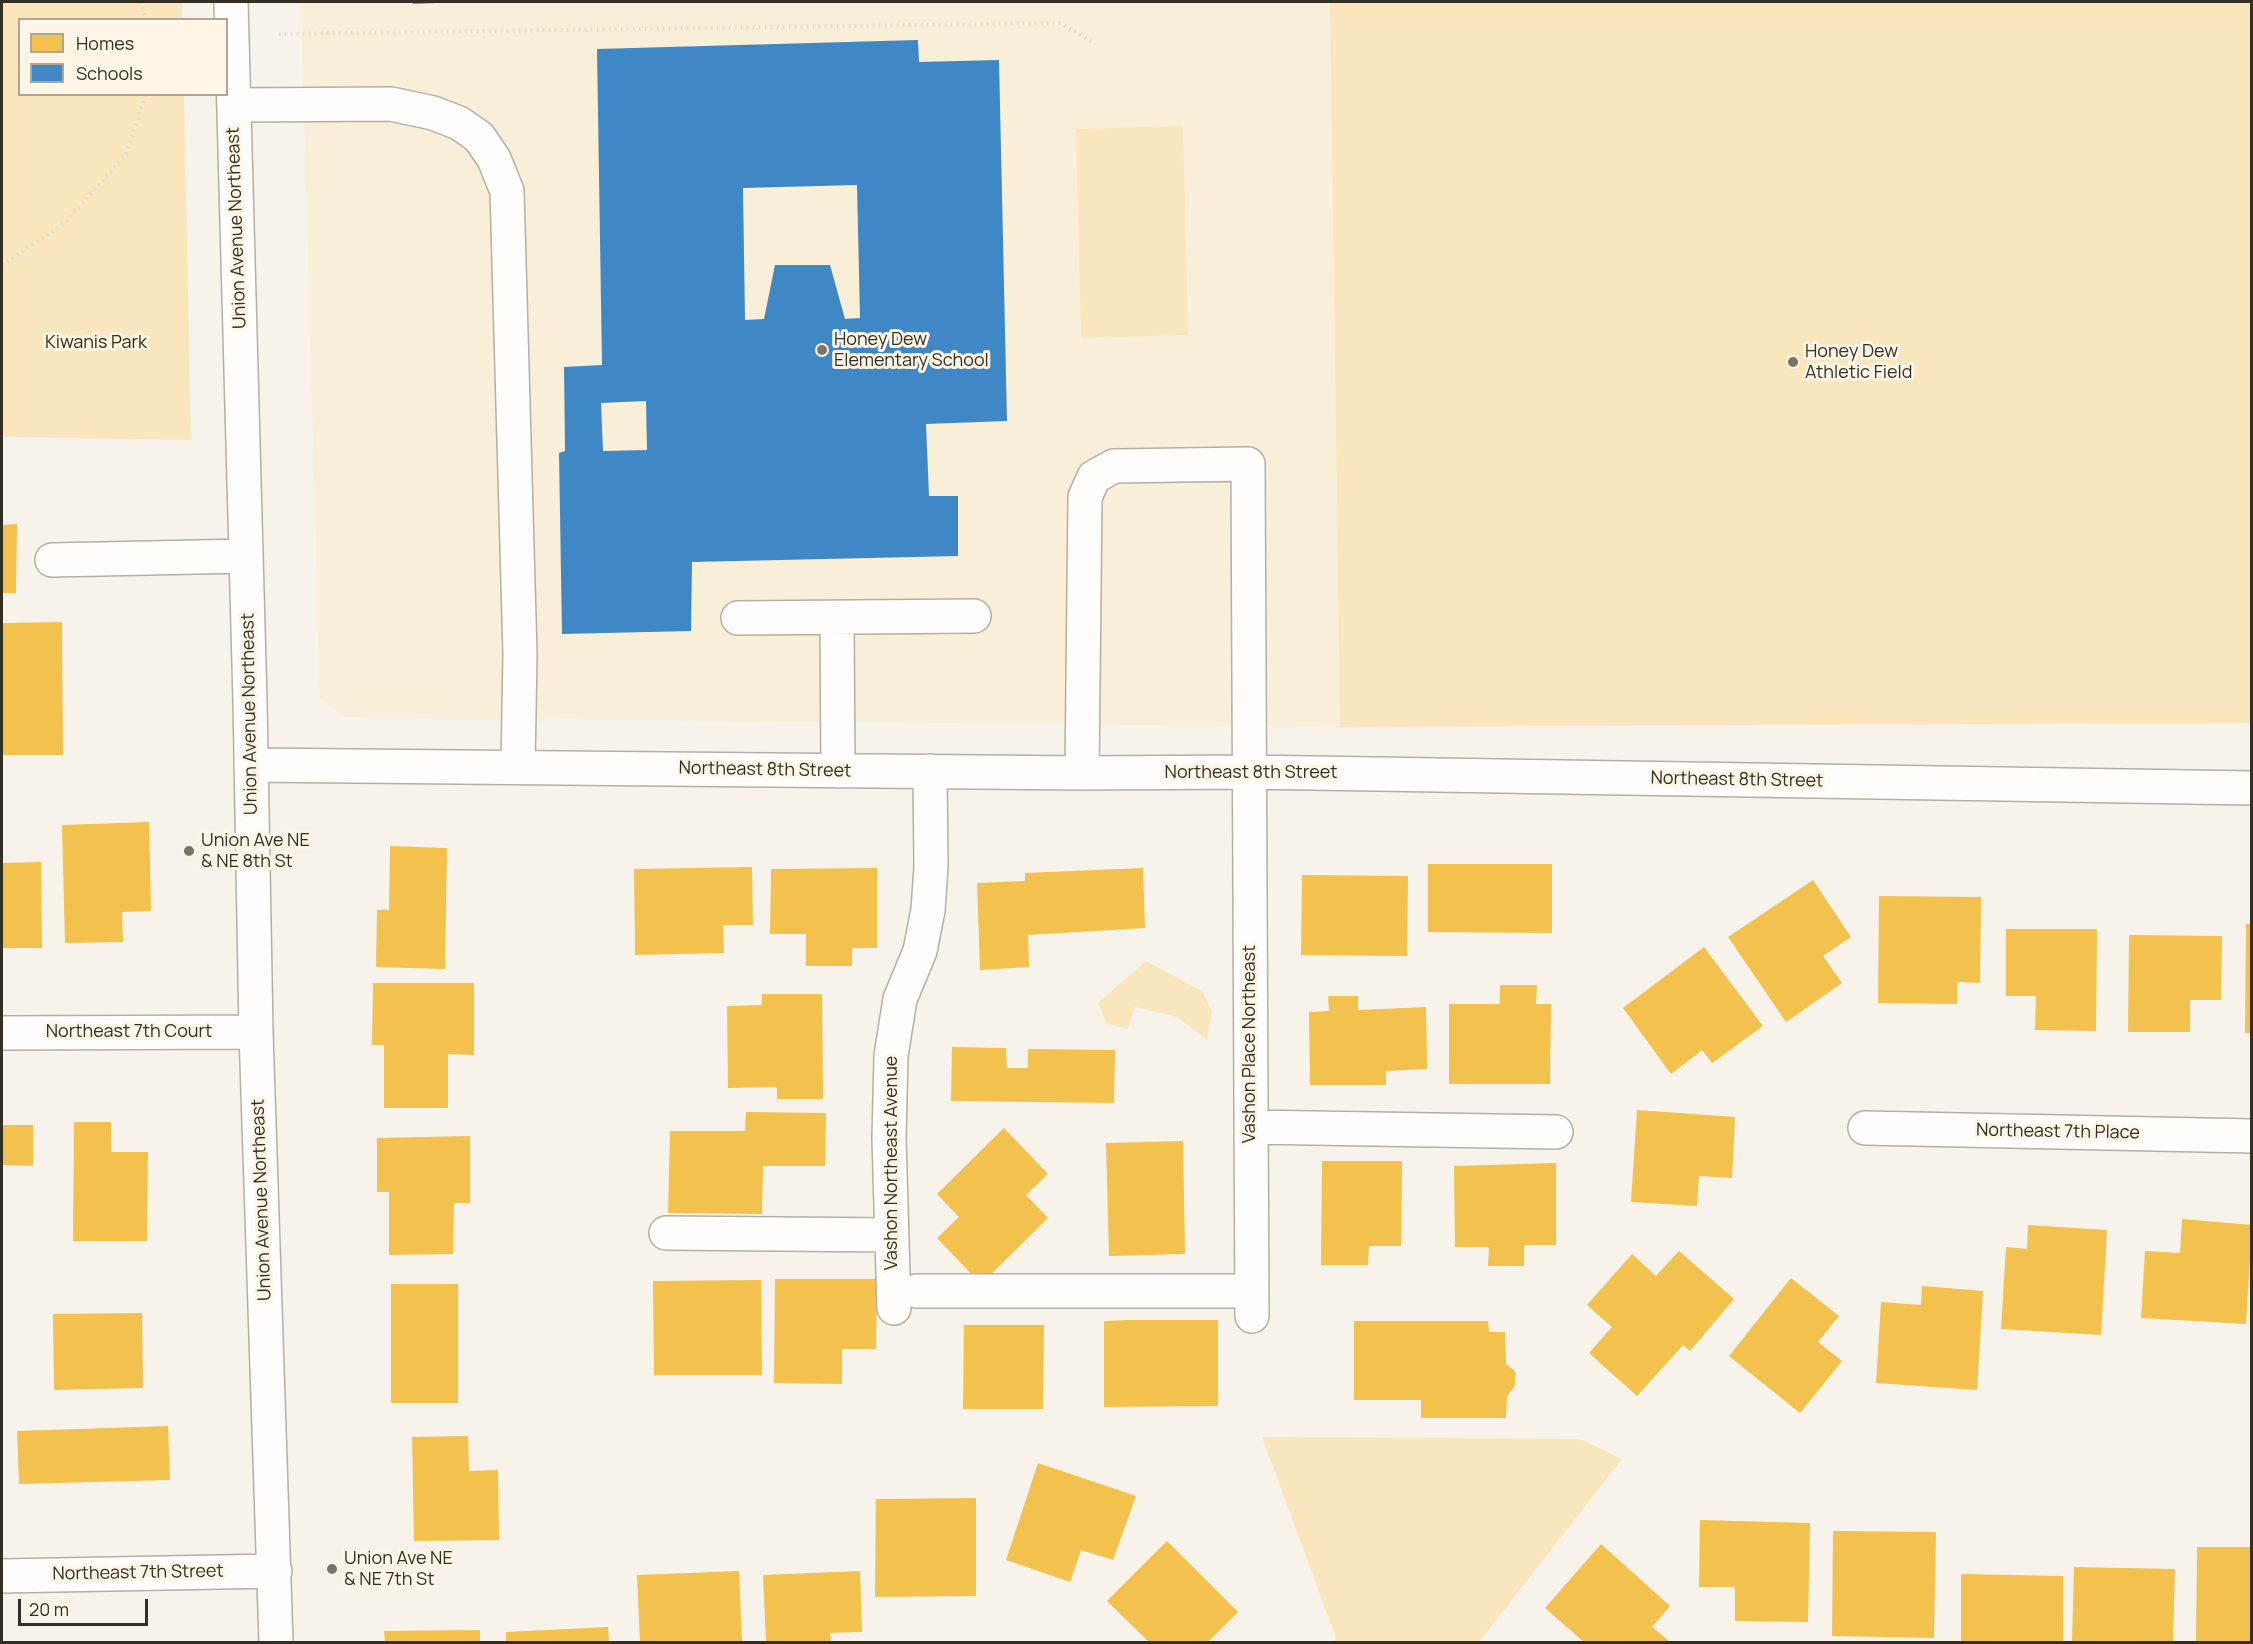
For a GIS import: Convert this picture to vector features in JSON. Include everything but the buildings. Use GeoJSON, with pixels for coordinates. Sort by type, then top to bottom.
{"type":"FeatureCollection","features":[{"type":"Feature","properties":{"kind":"street","name":"Union Avenue Northeast"},"geometry":{"type":"LineString","coordinates":[[231,2],[256,1032],[276,1642]]}},
{"type":"Feature","properties":{"kind":"street"},"geometry":{"type":"LineString","coordinates":[[234,105],[391,104],[433,113],[459,123],[479,137],[494,159],[507,191],[520,654],[518,767]]}},
{"type":"Feature","properties":{"kind":"street","name":"Vashon Place Northeast"},"geometry":{"type":"LineString","coordinates":[[905,1300],[1252,1303],[1248,464],[1114,466],[1094,477],[1085,497],[1082,773]]}},
{"type":"Feature","properties":{"kind":"street"},"geometry":{"type":"LineString","coordinates":[[52,560],[246,556]]}},
{"type":"Feature","properties":{"kind":"street"},"geometry":{"type":"LineString","coordinates":[[738,618],[974,616]]}},
{"type":"Feature","properties":{"kind":"street"},"geometry":{"type":"LineString","coordinates":[[837,618],[838,771]]}},
{"type":"Feature","properties":{"kind":"street","name":"Northeast 8th Street"},"geometry":{"type":"LineString","coordinates":[[251,765],[1082,773],[1249,772],[2252,788]]}},
{"type":"Feature","properties":{"kind":"street","name":"Vashon Northeast Avenue"},"geometry":{"type":"LineString","coordinates":[[905,1300],[890,1235],[891,1056],[900,999],[920,951],[928,910],[931,867],[930,771]]}},
{"type":"Feature","properties":{"kind":"street","name":"Northeast 7th Court"},"geometry":{"type":"LineString","coordinates":[[2,1032],[256,1032]]}},
{"type":"Feature","properties":{"kind":"street"},"geometry":{"type":"LineString","coordinates":[[1251,1127],[1556,1132]]}},
{"type":"Feature","properties":{"kind":"street","name":"Northeast 7th Place"},"geometry":{"type":"LineString","coordinates":[[1865,1128],[2252,1136]]}},
{"type":"Feature","properties":{"kind":"street"},"geometry":{"type":"LineString","coordinates":[[666,1233],[890,1235]]}},
{"type":"Feature","properties":{"kind":"street","name":"Northeast 7th Street"},"geometry":{"type":"LineString","coordinates":[[2,1576],[275,1571]]}},
{"type":"Feature","properties":{"kind":"path"},"geometry":{"type":"LineString","coordinates":[[140,2],[145,18]]}},
{"type":"Feature","properties":{"kind":"path"},"geometry":{"type":"LineString","coordinates":[[279,34],[1062,23],[1092,42]]}},
{"type":"Feature","properties":{"kind":"path"},"geometry":{"type":"LineString","coordinates":[[2,265],[66,222],[126,154],[145,96]]}},
{"type":"Feature","properties":{"kind":"shaded area","name":"Honey Dew Elementary School"},"geometry":{"type":"Polygon","coordinates":[[[301,2],[1330,2],[1340,727],[345,717],[320,698],[301,2]]]}},
{"type":"Feature","properties":{"kind":"green space","name":"Kiwanis Park"},"geometry":{"type":"Polygon","coordinates":[[[2,2],[182,2],[182,18],[18,18],[18,96],[184,96],[191,440],[2,437],[2,2]]]}},
{"type":"Feature","properties":{"kind":"green space","name":"Honey Dew Athletic Field"},"geometry":{"type":"Polygon","coordinates":[[[1330,2],[2251,2],[2251,723],[1340,727],[1330,2]]]}},
{"type":"Feature","properties":{"kind":"green space"},"geometry":{"type":"Polygon","coordinates":[[[1183,126],[1188,335],[1081,338],[1076,129],[1183,126]]]}},
{"type":"Feature","properties":{"kind":"green space"},"geometry":{"type":"Polygon","coordinates":[[[1146,961],[1202,991],[1212,1011],[1207,1040],[1177,1017],[1135,1007],[1128,1029],[1107,1024],[1098,1003],[1146,961]]]}},
{"type":"Feature","properties":{"kind":"green space"},"geometry":{"type":"Polygon","coordinates":[[[1262,1437],[1580,1439],[1622,1459],[1479,1642],[1334,1642],[1336,1638],[1262,1437]]]}},
{"type":"Feature","properties":{"kind":"place","name":"Honey Dew Elementary School"},"geometry":{"type":"Point","coordinates":[822,350]}},
{"type":"Feature","properties":{"kind":"place","name":"Honey Dew Athletic Field"},"geometry":{"type":"Point","coordinates":[1793,362]}},
{"type":"Feature","properties":{"kind":"place","name":"Union Ave NE & NE 8th St"},"geometry":{"type":"Point","coordinates":[189,851]}},
{"type":"Feature","properties":{"kind":"place","name":"Union Ave NE & NE 7th St"},"geometry":{"type":"Point","coordinates":[332,1569]}}]}
